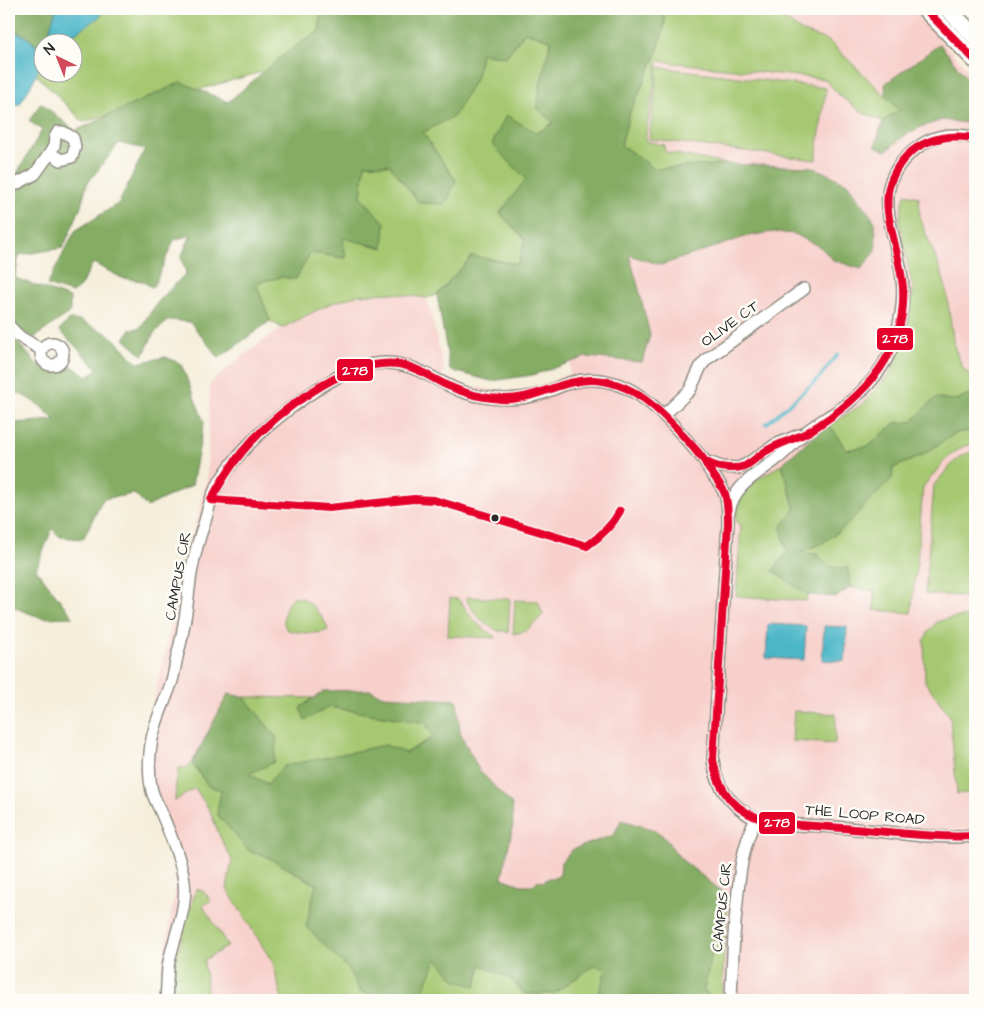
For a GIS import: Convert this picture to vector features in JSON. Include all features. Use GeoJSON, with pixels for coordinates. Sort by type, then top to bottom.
{"type":"FeatureCollection","features":[{"type":"Feature","properties":{"kind":"main road"},"geometry":{"type":"LineString","coordinates":[[925,9],[975,60]]}},
{"type":"Feature","properties":{"kind":"main road"},"geometry":{"type":"LineString","coordinates":[[948,9],[975,37]]}},
{"type":"Feature","properties":{"kind":"street"},"geometry":{"type":"LineString","coordinates":[[728,519],[732,500],[743,484],[780,458],[805,433],[846,405],[871,382],[889,355],[899,325],[903,289],[887,206],[892,176],[901,162],[925,142],[939,137],[952,135],[975,138]]}},
{"type":"Feature","properties":{"kind":"street"},"geometry":{"type":"LineString","coordinates":[[9,188],[35,174],[50,153]]}},
{"type":"Feature","properties":{"kind":"street","name":"OLIVE CT"},"geometry":{"type":"LineString","coordinates":[[664,415],[690,390],[701,366],[707,359],[804,289]]}},
{"type":"Feature","properties":{"kind":"street"},"geometry":{"type":"LineString","coordinates":[[9,326],[20,337],[42,350]]}},
{"type":"Feature","properties":{"kind":"street","name":"CAMPUS CIR"},"geometry":{"type":"LineString","coordinates":[[166,1000],[168,966],[184,908],[185,892],[183,874],[171,836],[153,792],[150,776],[150,750],[155,725],[171,682],[183,630],[190,575],[199,537],[211,500],[220,483],[242,452],[283,413],[311,393],[340,376],[355,369],[382,363],[396,363],[407,366],[474,396],[498,400],[532,396],[571,382],[593,380],[618,384],[642,396],[664,415],[705,461],[708,470],[724,490],[728,519]]}},
{"type":"Feature","properties":{"kind":"street"},"geometry":{"type":"LineString","coordinates":[[705,461],[722,467],[738,468],[776,445],[805,433]]}},
{"type":"Feature","properties":{"kind":"street","name":"THE LOOP ROAD"},"geometry":{"type":"LineString","coordinates":[[728,519],[713,747],[714,770],[721,789],[729,799],[756,819],[778,823],[934,836],[975,836]]}},
{"type":"Feature","properties":{"kind":"street","name":"CAMPUS CIR"},"geometry":{"type":"LineString","coordinates":[[730,1000],[740,868],[748,837],[756,819]]}},
{"type":"Feature","properties":{"kind":"shaded area"},"geometry":{"type":"Polygon","coordinates":[[[588,9],[913,9],[975,78],[975,1000],[159,1000],[163,958],[178,876],[172,856],[144,787],[144,742],[207,480],[210,384],[241,357],[282,328],[329,304],[358,295],[389,293],[427,298],[444,369],[441,375],[466,385],[498,391],[534,389],[570,373],[588,9]]]}},
{"type":"Feature","properties":{"kind":"green space"},"geometry":{"type":"Polygon","coordinates":[[[9,9],[348,9],[294,63],[83,122],[44,82],[82,82],[82,32],[32,32],[32,70],[9,47],[9,9]]]}},
{"type":"Feature","properties":{"kind":"green space"},"geometry":{"type":"Polygon","coordinates":[[[9,9],[56,9],[50,32],[32,32],[32,42],[19,32],[9,32],[9,9]]]}},
{"type":"Feature","properties":{"kind":"green space"},"geometry":{"type":"Polygon","coordinates":[[[321,9],[663,9],[665,23],[656,56],[630,112],[621,145],[655,169],[727,164],[813,167],[847,183],[875,222],[876,251],[861,269],[833,260],[820,247],[795,234],[773,232],[748,236],[661,265],[629,255],[650,335],[642,362],[586,357],[533,375],[491,381],[450,370],[437,295],[472,256],[518,264],[525,240],[500,213],[526,179],[492,144],[506,115],[537,133],[554,123],[537,108],[551,40],[525,32],[506,57],[481,53],[477,76],[454,116],[423,133],[456,181],[446,204],[419,203],[390,165],[365,164],[361,197],[385,223],[383,248],[343,238],[346,258],[310,253],[296,279],[281,277],[256,283],[270,321],[219,358],[190,322],[169,320],[154,333],[143,356],[124,339],[130,330],[140,328],[157,303],[186,273],[181,257],[191,235],[174,240],[153,288],[142,281],[122,278],[93,263],[80,287],[72,293],[47,285],[75,231],[119,203],[145,149],[119,143],[87,184],[80,209],[63,248],[19,255],[15,278],[70,298],[70,312],[34,338],[13,326],[9,317],[9,187],[42,130],[29,121],[41,103],[75,131],[181,82],[228,102],[287,52],[319,31],[321,9]]]}},
{"type":"Feature","properties":{"kind":"green space"},"geometry":{"type":"Polygon","coordinates":[[[663,9],[770,9],[801,31],[829,41],[900,110],[883,121],[863,113],[839,95],[825,79],[658,61],[645,141],[664,145],[665,152],[727,164],[655,169],[621,145],[630,112],[656,56],[665,23],[663,9]]]}},
{"type":"Feature","properties":{"kind":"green space"},"geometry":{"type":"Polygon","coordinates":[[[525,32],[551,40],[540,86],[554,122],[537,133],[526,179],[500,213],[525,239],[518,264],[472,256],[437,295],[427,298],[389,293],[358,295],[329,304],[282,328],[270,321],[256,283],[281,277],[296,279],[310,253],[345,258],[342,237],[385,223],[361,197],[364,164],[390,165],[419,203],[456,181],[423,133],[477,76],[481,53],[506,57],[525,32]]]}},
{"type":"Feature","properties":{"kind":"green space"},"geometry":{"type":"Polygon","coordinates":[[[940,44],[975,89],[975,124],[942,120],[921,127],[904,136],[886,151],[875,146],[883,121],[899,110],[886,97],[885,84],[940,44]]]}},
{"type":"Feature","properties":{"kind":"green space"},"geometry":{"type":"Polygon","coordinates":[[[658,67],[826,88],[816,160],[649,139],[658,67]]]}},
{"type":"Feature","properties":{"kind":"green space"},"geometry":{"type":"Polygon","coordinates":[[[905,194],[919,197],[920,219],[946,288],[954,346],[963,368],[975,381],[975,393],[956,400],[935,399],[911,422],[895,423],[869,446],[846,450],[830,425],[864,403],[890,373],[907,330],[913,290],[899,221],[905,194]]]}},
{"type":"Feature","properties":{"kind":"green space"},"geometry":{"type":"Polygon","coordinates":[[[69,320],[81,321],[108,334],[137,363],[166,357],[181,364],[204,422],[192,485],[147,507],[134,494],[103,499],[83,539],[60,537],[52,529],[36,569],[73,617],[42,618],[15,608],[9,595],[9,507],[12,505],[9,503],[9,432],[12,423],[55,420],[39,405],[19,393],[9,394],[9,333],[38,365],[66,362],[88,377],[97,368],[59,330],[69,320]]]}},
{"type":"Feature","properties":{"kind":"green space"},"geometry":{"type":"Polygon","coordinates":[[[975,393],[975,430],[956,433],[921,456],[893,468],[892,479],[844,528],[821,544],[800,552],[817,554],[830,567],[848,568],[850,587],[837,597],[809,595],[773,571],[787,552],[781,527],[795,510],[782,464],[808,441],[830,425],[846,450],[869,446],[895,423],[911,422],[935,398],[956,400],[975,393]]]}},
{"type":"Feature","properties":{"kind":"green space"},"geometry":{"type":"Polygon","coordinates":[[[975,430],[975,443],[962,447],[946,459],[923,487],[911,613],[874,610],[874,591],[850,587],[848,569],[830,567],[817,554],[799,552],[821,544],[892,479],[893,468],[921,456],[956,433],[975,430]]]}},
{"type":"Feature","properties":{"kind":"green space"},"geometry":{"type":"Polygon","coordinates":[[[975,450],[975,597],[925,594],[934,485],[953,463],[975,450]]]}},
{"type":"Feature","properties":{"kind":"green space"},"geometry":{"type":"Polygon","coordinates":[[[782,464],[795,510],[781,527],[787,552],[773,571],[809,595],[806,601],[736,596],[741,525],[736,521],[736,508],[748,487],[782,464]]]}},
{"type":"Feature","properties":{"kind":"green space"},"geometry":{"type":"Polygon","coordinates":[[[293,597],[302,598],[310,604],[322,617],[328,630],[319,633],[307,633],[286,629],[284,621],[285,612],[288,603],[293,597]]]}},
{"type":"Feature","properties":{"kind":"green space"},"geometry":{"type":"Polygon","coordinates":[[[467,597],[510,599],[508,633],[501,630],[500,632],[484,622],[472,609],[467,597]]]}},
{"type":"Feature","properties":{"kind":"green space"},"geometry":{"type":"Polygon","coordinates":[[[450,598],[458,599],[476,622],[496,638],[448,636],[450,598]]]}},
{"type":"Feature","properties":{"kind":"green space"},"geometry":{"type":"Polygon","coordinates":[[[515,600],[538,601],[543,615],[526,631],[513,634],[515,600]]]}},
{"type":"Feature","properties":{"kind":"green space"},"geometry":{"type":"Polygon","coordinates":[[[975,615],[975,792],[957,794],[950,716],[925,682],[924,640],[937,622],[975,615]]]}},
{"type":"Feature","properties":{"kind":"green space"},"geometry":{"type":"Polygon","coordinates":[[[371,690],[383,696],[457,700],[460,733],[479,770],[512,805],[513,825],[502,878],[521,885],[533,885],[538,880],[543,882],[549,878],[555,878],[560,875],[561,862],[573,849],[614,835],[621,820],[655,830],[663,836],[681,859],[725,894],[704,989],[712,1000],[597,1000],[606,970],[595,965],[553,994],[524,994],[511,979],[481,965],[476,986],[456,981],[437,959],[420,997],[386,1000],[360,992],[348,969],[306,927],[316,884],[264,855],[250,852],[217,814],[221,790],[208,786],[192,763],[228,694],[244,697],[277,738],[274,762],[249,774],[267,784],[284,766],[385,745],[406,753],[433,737],[426,723],[329,707],[305,720],[300,708],[324,691],[371,690]]]}},
{"type":"Feature","properties":{"kind":"green space"},"geometry":{"type":"Polygon","coordinates":[[[244,697],[313,698],[300,708],[305,719],[329,707],[426,723],[433,737],[405,753],[385,745],[268,784],[249,774],[277,738],[244,697]]]}},
{"type":"Feature","properties":{"kind":"green space"},"geometry":{"type":"Polygon","coordinates":[[[794,711],[836,714],[835,744],[792,741],[794,711]]]}},
{"type":"Feature","properties":{"kind":"green space"},"geometry":{"type":"Polygon","coordinates":[[[192,763],[208,786],[221,790],[250,852],[264,855],[316,885],[306,927],[348,969],[360,992],[437,959],[481,965],[553,994],[595,965],[606,969],[597,1000],[471,1000],[435,994],[415,1000],[282,1000],[273,963],[227,889],[232,860],[220,837],[210,811],[195,788],[175,801],[179,768],[186,768],[192,763]]]}},
{"type":"Feature","properties":{"kind":"green space"},"geometry":{"type":"Polygon","coordinates":[[[196,889],[203,891],[211,900],[203,906],[228,946],[204,960],[208,1000],[171,1000],[175,960],[196,889]]]}},
{"type":"Feature","properties":{"kind":"green space"},"geometry":{"type":"Polygon","coordinates":[[[725,894],[728,906],[722,1000],[712,1000],[704,989],[725,894]]]}},
{"type":"Feature","properties":{"kind":"water"},"geometry":{"type":"Polygon","coordinates":[[[56,9],[107,9],[98,18],[76,32],[50,32],[56,9]]]}},
{"type":"Feature","properties":{"kind":"water"},"geometry":{"type":"Polygon","coordinates":[[[9,32],[15,32],[25,36],[32,42],[33,82],[20,104],[9,107],[9,32]]]}},
{"type":"Feature","properties":{"kind":"water"},"geometry":{"type":"Polygon","coordinates":[[[768,624],[806,626],[804,660],[766,658],[768,624]]]}},
{"type":"Feature","properties":{"kind":"water"},"geometry":{"type":"Polygon","coordinates":[[[824,626],[847,627],[845,661],[822,660],[824,626]]]}},
{"type":"Feature","properties":{"kind":"waterway"},"geometry":{"type":"LineString","coordinates":[[766,424],[818,379],[838,354]]}},
{"type":"Feature","properties":{"kind":"transit line","name":"278"},"geometry":{"type":"LineString","coordinates":[[925,9],[975,60]]}},
{"type":"Feature","properties":{"kind":"transit line","name":"278"},"geometry":{"type":"LineString","coordinates":[[692,446],[704,460],[713,465],[729,468],[745,466],[771,448],[808,432],[846,405],[862,390],[877,373],[889,354],[897,334],[902,312],[902,278],[887,204],[889,185],[893,176],[907,155],[927,142],[950,137],[975,138]]}},
{"type":"Feature","properties":{"kind":"transit line","name":"278"},"geometry":{"type":"LineString","coordinates":[[211,500],[233,463],[272,421],[312,391],[334,379],[377,364],[404,365],[459,390],[501,399],[525,397],[581,381],[593,380],[620,386],[645,399],[676,428],[701,456],[725,494],[728,524],[713,759],[720,783],[732,801],[750,814],[773,822],[929,835],[975,836]]}},
{"type":"Feature","properties":{"kind":"transit line","name":"278"},"geometry":{"type":"LineString","coordinates":[[211,500],[329,508],[414,499],[434,500],[587,546]]}},
{"type":"Feature","properties":{"kind":"transit line","name":"278"},"geometry":{"type":"LineString","coordinates":[[587,546],[606,530],[620,511]]}}]}
